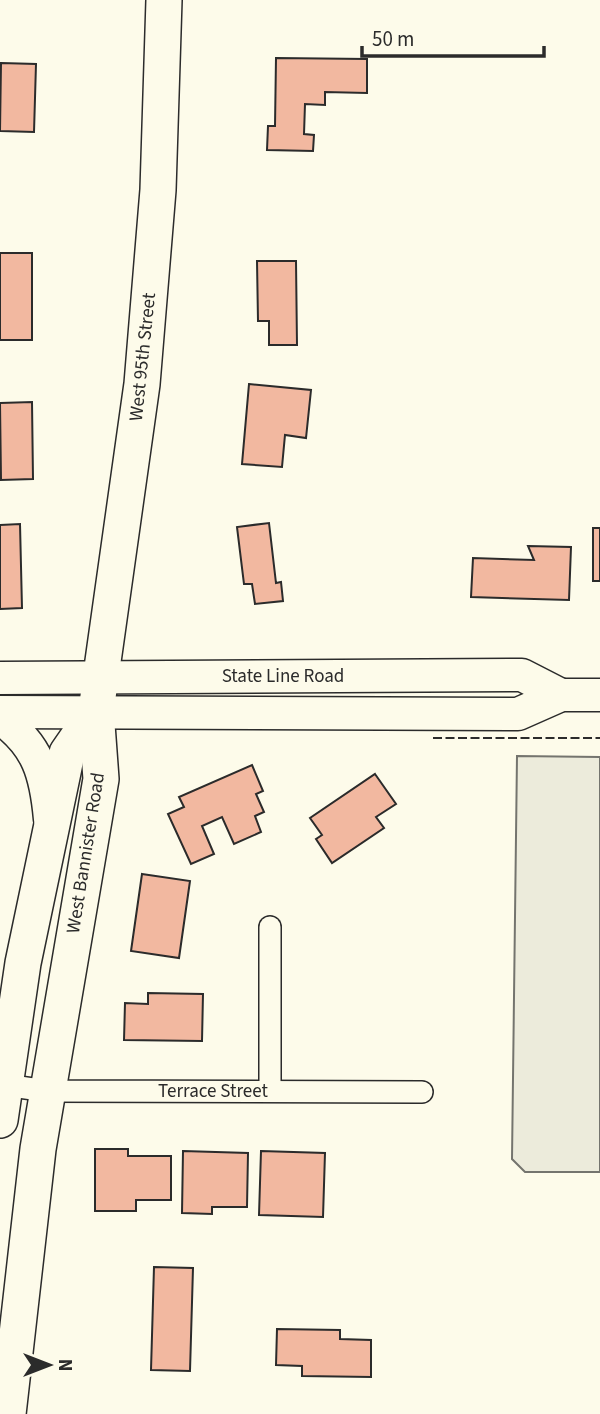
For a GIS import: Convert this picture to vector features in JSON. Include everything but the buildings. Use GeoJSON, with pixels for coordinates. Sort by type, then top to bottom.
{"type":"FeatureCollection","features":[{"type":"Feature","properties":{"kind":"main road","name":"West 95th Street"},"geometry":{"type":"LineString","coordinates":[[96,711],[143,372],[158,190],[164,0]]}},
{"type":"Feature","properties":{"kind":"main road","name":"State Line Road"},"geometry":{"type":"LineString","coordinates":[[0,678],[522,675],[561,695]]}},
{"type":"Feature","properties":{"kind":"main road","name":"State Line Road"},"geometry":{"type":"LineString","coordinates":[[0,712],[518,714],[561,695],[600,695]]}},
{"type":"Feature","properties":{"kind":"main road","name":"West Bannister Road"},"geometry":{"type":"LineString","coordinates":[[0,1120],[23,963],[67,753],[96,711]]}},
{"type":"Feature","properties":{"kind":"main road","name":"West Bannister Road"},"geometry":{"type":"LineString","coordinates":[[8,1414],[37,1149],[101,779],[96,711]]}},
{"type":"Feature","properties":{"kind":"main road"},"geometry":{"type":"LineString","coordinates":[[0,718],[28,743],[39,761],[47,786],[51,829]]}},
{"type":"Feature","properties":{"kind":"street"},"geometry":{"type":"LineString","coordinates":[[270,927],[270,1091]]}},
{"type":"Feature","properties":{"kind":"street","name":"Terrace Street"},"geometry":{"type":"LineString","coordinates":[[5,1085],[47,1091],[422,1092]]}},
{"type":"Feature","properties":{"kind":"shaded area"},"geometry":{"type":"Polygon","coordinates":[[[517,756],[600,757],[600,1172],[525,1172],[512,1159],[517,756]]]}},
{"type":"Feature","properties":{"kind":"fence"},"geometry":{"type":"LineString","coordinates":[[433,738],[600,738]]}}]}
